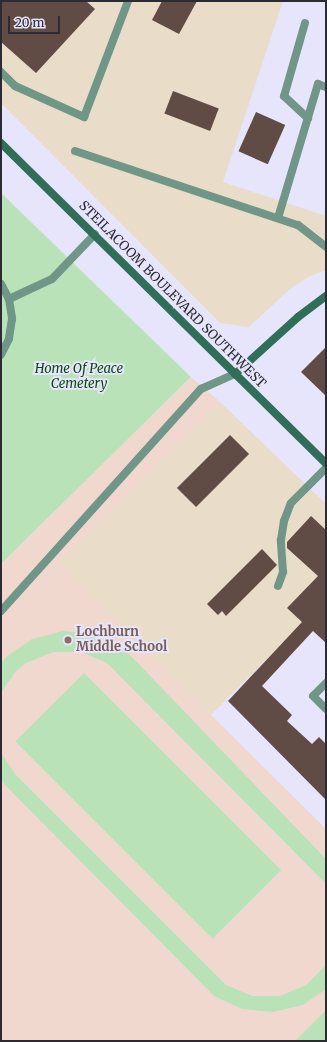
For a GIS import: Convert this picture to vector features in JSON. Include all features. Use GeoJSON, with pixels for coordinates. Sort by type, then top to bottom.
{"type":"FeatureCollection","features":[{"type":"Feature","properties":{"kind":"main road","name":"STEILACOOM BOULEVARD SOUTHWEST"},"geometry":{"type":"LineString","coordinates":[[1,143],[95,234],[326,464]]}},
{"type":"Feature","properties":{"kind":"main road"},"geometry":{"type":"LineString","coordinates":[[235,374],[298,317],[326,296]]}},
{"type":"Feature","properties":{"kind":"street"},"geometry":{"type":"LineString","coordinates":[[1,72],[15,86],[84,117],[128,1]]}},
{"type":"Feature","properties":{"kind":"street"},"geometry":{"type":"LineString","coordinates":[[305,23],[284,96],[308,118]]}},
{"type":"Feature","properties":{"kind":"street"},"geometry":{"type":"LineString","coordinates":[[278,218],[318,84],[326,86]]}},
{"type":"Feature","properties":{"kind":"street"},"geometry":{"type":"LineString","coordinates":[[75,151],[278,218],[310,232],[326,247]]}},
{"type":"Feature","properties":{"kind":"street"},"geometry":{"type":"LineString","coordinates":[[9,299],[52,279],[95,234]]}},
{"type":"Feature","properties":{"kind":"street"},"geometry":{"type":"LineString","coordinates":[[1,284],[9,299],[12,319],[9,339],[1,355]]}},
{"type":"Feature","properties":{"kind":"street"},"geometry":{"type":"LineString","coordinates":[[1,611],[201,390],[235,374]]}},
{"type":"Feature","properties":{"kind":"street"},"geometry":{"type":"LineString","coordinates":[[278,586],[283,572],[282,540],[284,521],[291,503],[326,468]]}},
{"type":"Feature","properties":{"kind":"street"},"geometry":{"type":"LineString","coordinates":[[326,683],[313,696],[326,709]]}},
{"type":"Feature","properties":{"kind":"shaded area"},"geometry":{"type":"Polygon","coordinates":[[[1,1],[283,1],[223,182],[326,216],[326,270],[310,276],[291,288],[249,327],[220,323],[1,103],[1,1]]]}},
{"type":"Feature","properties":{"kind":"shaded area","name":"Lochburn Middle School"},"geometry":{"type":"Polygon","coordinates":[[[191,377],[220,402],[58,563],[326,829],[326,1041],[1,1041],[1,564],[191,377]]]}},
{"type":"Feature","properties":{"kind":"shaded area"},"geometry":{"type":"Polygon","coordinates":[[[220,402],[326,504],[326,599],[211,715],[57,563],[220,402]]]}},
{"type":"Feature","properties":{"kind":"green space","name":"Home Of Peace Cemetery"},"geometry":{"type":"Polygon","coordinates":[[[1,193],[191,377],[1,564],[1,193]]]}},
{"type":"Feature","properties":{"kind":"green space"},"geometry":{"type":"Polygon","coordinates":[[[63,631],[93,634],[121,647],[133,658],[326,859],[326,884],[107,663],[81,652],[53,652],[26,663],[15,672],[1,693],[1,663],[7,656],[32,639],[63,631]]]}},
{"type":"Feature","properties":{"kind":"green space"},"geometry":{"type":"Polygon","coordinates":[[[84,673],[281,870],[213,939],[15,742],[84,673]]]}},
{"type":"Feature","properties":{"kind":"green space"},"geometry":{"type":"Polygon","coordinates":[[[1,753],[16,775],[226,985],[252,996],[280,996],[306,985],[326,965],[326,989],[303,1005],[273,1012],[242,1009],[214,996],[5,785],[1,778],[1,753]]]}},
{"type":"Feature","properties":{"kind":"green space"},"geometry":{"type":"Polygon","coordinates":[[[326,1010],[326,1041],[295,1041],[326,1010]]]}},
{"type":"Feature","properties":{"kind":"building"},"geometry":{"type":"Polygon","coordinates":[[[1,1],[86,1],[95,9],[36,73],[1,42],[1,1]]]}},
{"type":"Feature","properties":{"kind":"building"},"geometry":{"type":"Polygon","coordinates":[[[162,1],[197,1],[179,34],[152,20],[162,1]]]}},
{"type":"Feature","properties":{"kind":"building"},"geometry":{"type":"Polygon","coordinates":[[[173,91],[219,109],[210,131],[164,113],[173,91]]]}},
{"type":"Feature","properties":{"kind":"building"},"geometry":{"type":"Polygon","coordinates":[[[256,112],[285,125],[268,164],[239,151],[256,112]]]}},
{"type":"Feature","properties":{"kind":"building"},"geometry":{"type":"Polygon","coordinates":[[[326,347],[326,396],[301,372],[326,347]]]}},
{"type":"Feature","properties":{"kind":"building"},"geometry":{"type":"Polygon","coordinates":[[[230,435],[249,454],[196,507],[177,488],[230,435]]]}},
{"type":"Feature","properties":{"kind":"building"},"geometry":{"type":"Polygon","coordinates":[[[311,516],[326,530],[326,643],[313,631],[262,686],[292,715],[287,721],[312,744],[319,737],[326,744],[326,800],[228,701],[302,622],[287,608],[318,576],[287,548],[287,542],[311,516]]]}},
{"type":"Feature","properties":{"kind":"building"},"geometry":{"type":"Polygon","coordinates":[[[262,549],[277,565],[226,616],[222,611],[218,615],[207,604],[262,549]]]}},
{"type":"Feature","properties":{"kind":"place","name":"Lochburn Middle School"},"geometry":{"type":"Point","coordinates":[68,640]}}]}
